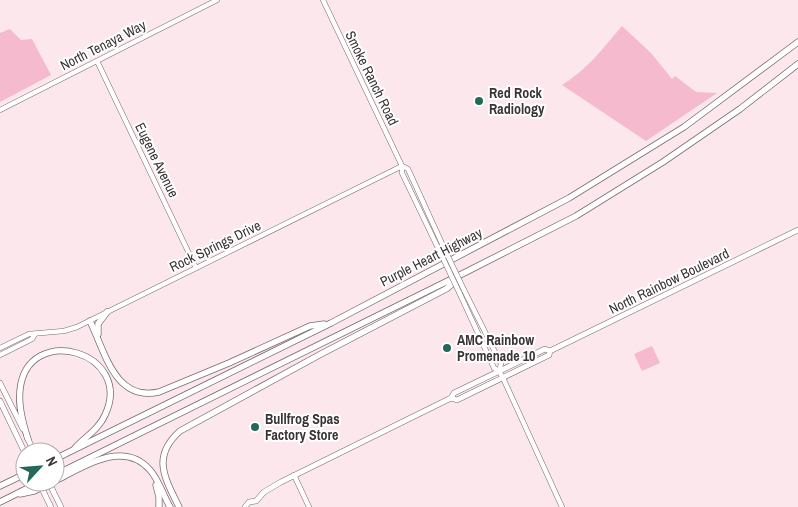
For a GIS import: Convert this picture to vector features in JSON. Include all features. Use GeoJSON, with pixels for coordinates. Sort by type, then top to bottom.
{"type":"FeatureCollection","features":[{"type":"Feature","properties":{"kind":"highway","name":"Purple Heart Highway"},"geometry":{"type":"LineString","coordinates":[[65,455],[331,323],[577,194],[691,122],[798,42]]}},
{"type":"Feature","properties":{"kind":"highway","name":"Purple Heart Highway"},"geometry":{"type":"LineString","coordinates":[[65,470],[576,216],[663,162],[740,109],[798,64]]}},
{"type":"Feature","properties":{"kind":"highway"},"geometry":{"type":"LineString","coordinates":[[178,507],[164,476],[162,461],[168,445],[180,431],[321,354],[446,289],[468,271]]}},
{"type":"Feature","properties":{"kind":"highway"},"geometry":{"type":"LineString","coordinates":[[97,336],[98,324],[107,312]]}},
{"type":"Feature","properties":{"kind":"highway"},"geometry":{"type":"LineString","coordinates":[[90,321],[118,379],[129,389],[142,394],[159,392],[310,326],[331,323]]}},
{"type":"Feature","properties":{"kind":"highway"},"geometry":{"type":"LineString","coordinates":[[28,439],[23,423],[19,397],[26,371],[38,358],[50,352],[63,350],[76,352],[92,360],[101,369],[107,381],[110,399],[103,420],[72,452]]}},
{"type":"Feature","properties":{"kind":"highway"},"geometry":{"type":"LineString","coordinates":[[65,477],[108,457],[115,455],[128,457],[138,460],[146,466],[157,480],[170,507]]}},
{"type":"Feature","properties":{"kind":"highway"},"geometry":{"type":"LineString","coordinates":[[108,457],[129,460],[140,465],[148,472],[157,488],[159,507]]}},
{"type":"Feature","properties":{"kind":"highway"},"geometry":{"type":"LineString","coordinates":[[0,486],[15,479]]}},
{"type":"Feature","properties":{"kind":"highway"},"geometry":{"type":"LineString","coordinates":[[0,502],[19,492]]}},
{"type":"Feature","properties":{"kind":"highway"},"geometry":{"type":"LineString","coordinates":[[13,495],[29,492]]}},
{"type":"Feature","properties":{"kind":"main road","name":"North Tenaya Way"},"geometry":{"type":"LineString","coordinates":[[0,110],[217,0]]}},
{"type":"Feature","properties":{"kind":"main road","name":"Smoke Ranch Road"},"geometry":{"type":"LineString","coordinates":[[322,0],[402,166],[408,170],[494,368],[500,371]]}},
{"type":"Feature","properties":{"kind":"main road","name":"Eugene Avenue"},"geometry":{"type":"LineString","coordinates":[[97,61],[196,268]]}},
{"type":"Feature","properties":{"kind":"main road","name":"Rock Springs Drive"},"geometry":{"type":"LineString","coordinates":[[0,348],[29,334],[70,330],[90,321],[402,166]]}},
{"type":"Feature","properties":{"kind":"main road","name":"North Rainbow Boulevard"},"geometry":{"type":"LineString","coordinates":[[451,398],[457,400],[503,378],[548,355],[550,351],[798,230]]}},
{"type":"Feature","properties":{"kind":"main road","name":"Smoke Ranch Road"},"geometry":{"type":"LineString","coordinates":[[461,291],[501,364],[500,371],[562,507]]}},
{"type":"Feature","properties":{"kind":"main road","name":"Rock Springs Drive"},"geometry":{"type":"LineString","coordinates":[[0,355],[32,339],[36,334]]}},
{"type":"Feature","properties":{"kind":"main road","name":"North Rainbow Boulevard"},"geometry":{"type":"LineString","coordinates":[[245,507],[249,502],[256,504],[272,487],[294,475],[451,398],[454,393],[545,349],[550,351]]}},
{"type":"Feature","properties":{"kind":"main road"},"geometry":{"type":"LineString","coordinates":[[0,383],[30,442]]}},
{"type":"Feature","properties":{"kind":"main road"},"geometry":{"type":"LineString","coordinates":[[0,401],[20,442]]}},
{"type":"Feature","properties":{"kind":"main road"},"geometry":{"type":"LineString","coordinates":[[294,475],[309,507]]}},
{"type":"Feature","properties":{"kind":"main road"},"geometry":{"type":"LineString","coordinates":[[43,492],[50,507]]}},
{"type":"Feature","properties":{"kind":"main road"},"geometry":{"type":"LineString","coordinates":[[53,492],[60,507]]}},
{"type":"Feature","properties":{"kind":"shaded area"},"geometry":{"type":"Polygon","coordinates":[[[622,26],[651,53],[672,79],[675,76],[696,92],[717,93],[646,141],[562,85],[587,66],[622,26]]]}},
{"type":"Feature","properties":{"kind":"shaded area"},"geometry":{"type":"Polygon","coordinates":[[[10,29],[21,40],[32,39],[51,75],[0,102],[0,33],[10,29]]]}},
{"type":"Feature","properties":{"kind":"shaded area"},"geometry":{"type":"Polygon","coordinates":[[[652,346],[660,363],[642,371],[634,354],[652,346]]]}},
{"type":"Feature","properties":{"kind":"place","name":"Red Rock Radiology"},"geometry":{"type":"Point","coordinates":[479,101]}},
{"type":"Feature","properties":{"kind":"place","name":"AMC Rainbow Promenade 10"},"geometry":{"type":"Point","coordinates":[447,348]}},
{"type":"Feature","properties":{"kind":"place","name":"Bullfrog Spas Factory Store"},"geometry":{"type":"Point","coordinates":[255,427]}}]}
